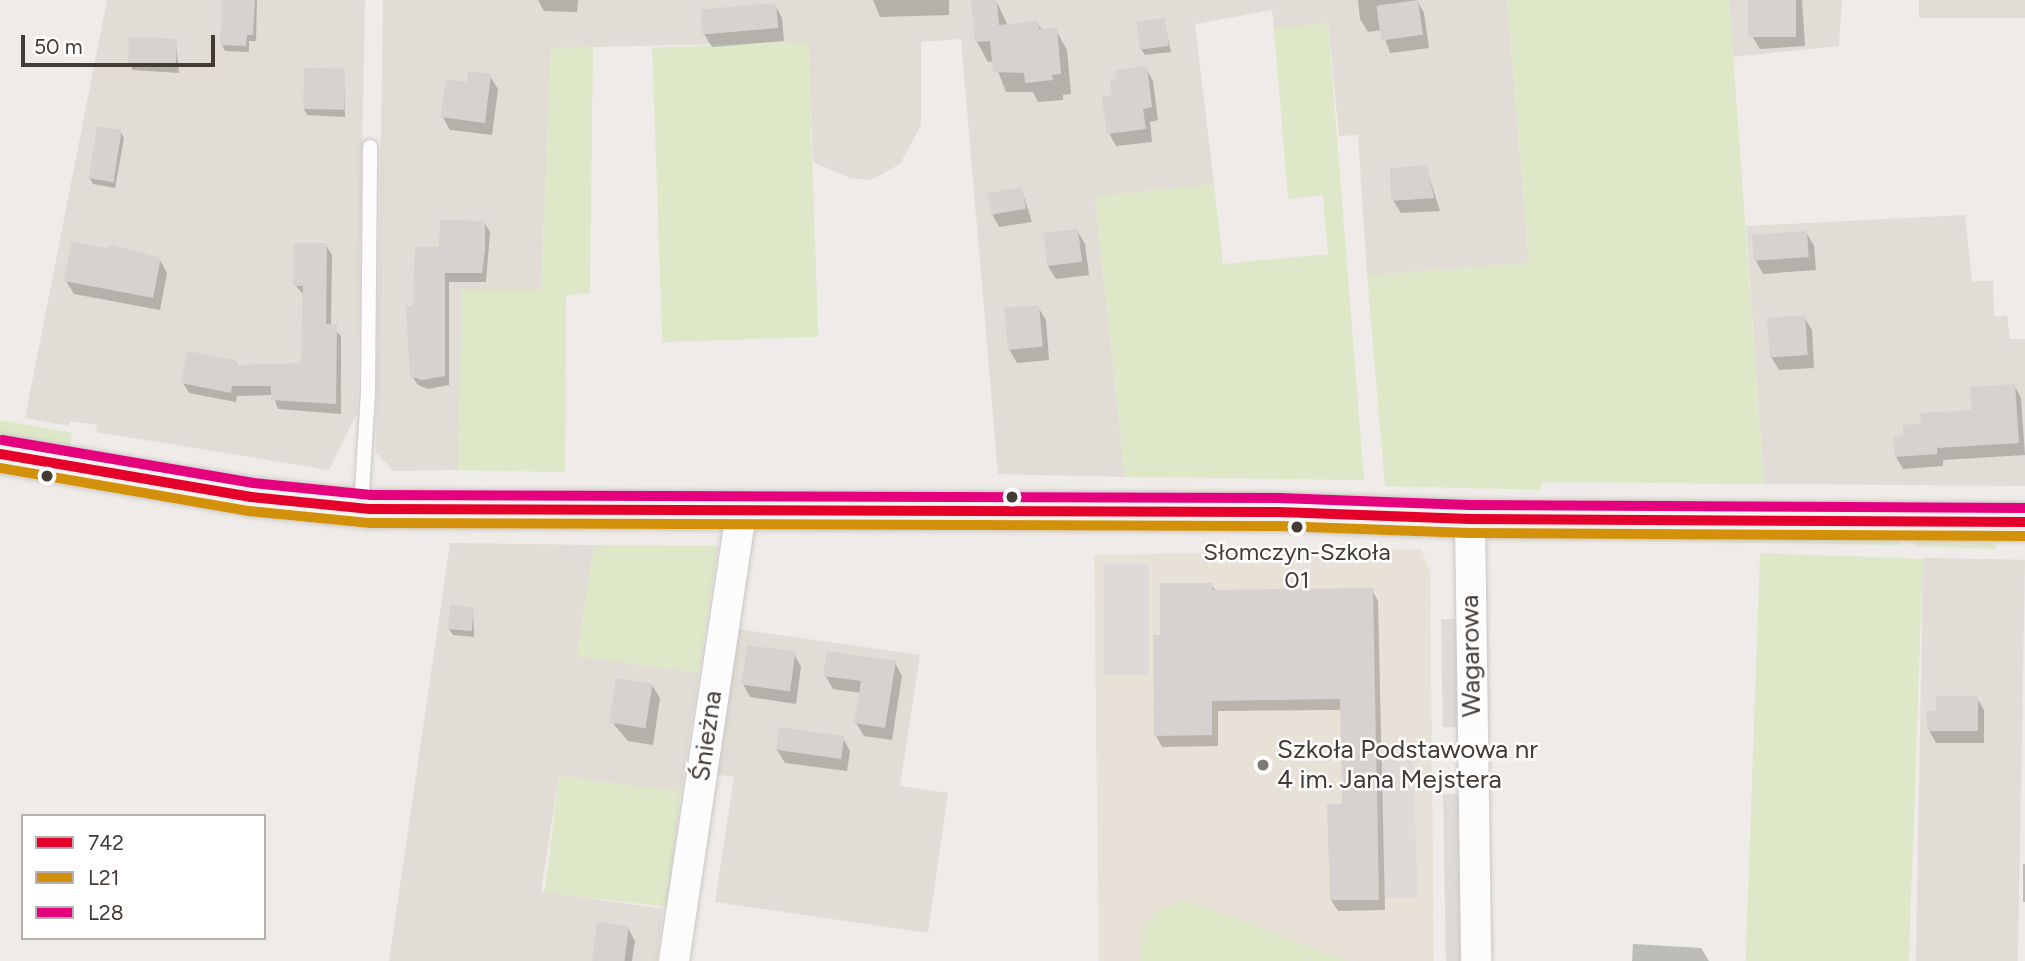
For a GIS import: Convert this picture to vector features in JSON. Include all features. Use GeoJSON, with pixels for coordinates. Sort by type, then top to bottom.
{"type":"FeatureCollection","features":[{"type":"Feature","properties":{"kind":"main road"},"geometry":{"type":"LineString","coordinates":[[0,454],[251,497],[361,508],[1279,512],[1470,519],[2025,522]]}},
{"type":"Feature","properties":{"kind":"street","name":"Śnieżna"},"geometry":{"type":"LineString","coordinates":[[674,961],[741,510]]}},
{"type":"Feature","properties":{"kind":"street","name":"Wagarowa"},"geometry":{"type":"LineString","coordinates":[[1470,519],[1476,961]]}},
{"type":"Feature","properties":{"kind":"lane"},"geometry":{"type":"LineString","coordinates":[[361,508],[368,392],[370,146]]}},
{"type":"Feature","properties":{"kind":"shaded area"},"geometry":{"type":"Polygon","coordinates":[[[107,0],[365,0],[357,413],[329,470],[96,432],[97,425],[70,421],[69,426],[25,418],[107,0]]]}},
{"type":"Feature","properties":{"kind":"shaded area"},"geometry":{"type":"Polygon","coordinates":[[[383,0],[1507,0],[1529,263],[1367,275],[1358,135],[1339,136],[1328,23],[1274,29],[1272,10],[1195,24],[1214,184],[1095,197],[1125,477],[998,474],[961,39],[921,42],[921,125],[900,164],[871,180],[850,178],[813,162],[808,42],[551,48],[541,290],[462,291],[458,470],[394,471],[376,453],[383,0]]]}},
{"type":"Feature","properties":{"kind":"shaded area"},"geometry":{"type":"Polygon","coordinates":[[[1729,0],[1842,0],[1839,46],[1733,57],[1729,0]]]}},
{"type":"Feature","properties":{"kind":"shaded area"},"geometry":{"type":"Polygon","coordinates":[[[1919,0],[2025,0],[2025,18],[1919,18],[1919,0]]]}},
{"type":"Feature","properties":{"kind":"shaded area"},"geometry":{"type":"Polygon","coordinates":[[[1965,215],[1972,281],[1993,281],[1994,317],[2007,315],[2010,339],[2025,339],[2025,486],[1764,484],[1746,226],[1965,215]]]}},
{"type":"Feature","properties":{"kind":"shaded area"},"geometry":{"type":"Polygon","coordinates":[[[450,543],[594,545],[577,656],[699,673],[681,792],[559,776],[541,891],[663,909],[657,961],[389,961],[450,543]]]}},
{"type":"Feature","properties":{"kind":"shaded area","name":"Szkoła Podstawowa nr 4 im. Jana Mejstera"},"geometry":{"type":"Polygon","coordinates":[[[1421,549],[1430,571],[1434,961],[1099,961],[1094,555],[1421,549]]]}},
{"type":"Feature","properties":{"kind":"shaded area"},"geometry":{"type":"Polygon","coordinates":[[[1923,558],[2025,560],[2018,961],[1916,961],[1923,558]]]}},
{"type":"Feature","properties":{"kind":"shaded area"},"geometry":{"type":"Polygon","coordinates":[[[1104,564],[1149,564],[1149,675],[1104,675],[1104,564]]]}},
{"type":"Feature","properties":{"kind":"shaded area"},"geometry":{"type":"Polygon","coordinates":[[[1441,619],[1459,619],[1461,727],[1443,727],[1441,619]]]}},
{"type":"Feature","properties":{"kind":"shaded area"},"geometry":{"type":"Polygon","coordinates":[[[737,629],[920,655],[900,786],[948,793],[928,933],[715,902],[734,777],[715,774],[737,629]]]}},
{"type":"Feature","properties":{"kind":"shaded area"},"geometry":{"type":"Polygon","coordinates":[[[1413,758],[1418,897],[1385,898],[1380,759],[1413,758]]]}},
{"type":"Feature","properties":{"kind":"shaded area"},"geometry":{"type":"Polygon","coordinates":[[[1443,794],[1461,794],[1464,961],[1446,961],[1443,794]]]}},
{"type":"Feature","properties":{"kind":"green space"},"geometry":{"type":"Polygon","coordinates":[[[1507,0],[1729,0],[1764,484],[1543,482],[1541,490],[1385,486],[1367,275],[1529,263],[1507,0]]]}},
{"type":"Feature","properties":{"kind":"green space"},"geometry":{"type":"Polygon","coordinates":[[[1328,23],[1364,480],[1125,477],[1095,197],[1214,184],[1223,264],[1328,254],[1323,195],[1288,199],[1274,29],[1328,23]]]}},
{"type":"Feature","properties":{"kind":"green space"},"geometry":{"type":"Polygon","coordinates":[[[808,42],[818,337],[662,342],[652,47],[808,42]]]}},
{"type":"Feature","properties":{"kind":"green space"},"geometry":{"type":"Polygon","coordinates":[[[593,46],[590,293],[566,295],[565,472],[458,470],[462,290],[541,290],[551,48],[593,46]]]}},
{"type":"Feature","properties":{"kind":"green space"},"geometry":{"type":"Polygon","coordinates":[[[0,420],[72,433],[68,452],[0,440],[0,420]]]}},
{"type":"Feature","properties":{"kind":"green space"},"geometry":{"type":"Polygon","coordinates":[[[1914,535],[1996,536],[1996,549],[1914,546],[1914,535]]]}},
{"type":"Feature","properties":{"kind":"green space"},"geometry":{"type":"Polygon","coordinates":[[[1623,537],[1899,537],[1899,545],[1623,541],[1623,537]]]}},
{"type":"Feature","properties":{"kind":"green space"},"geometry":{"type":"Polygon","coordinates":[[[594,545],[718,546],[699,673],[577,656],[594,545]]]}},
{"type":"Feature","properties":{"kind":"green space"},"geometry":{"type":"Polygon","coordinates":[[[1760,553],[1923,559],[1909,961],[1746,961],[1760,553]]]}},
{"type":"Feature","properties":{"kind":"green space"},"geometry":{"type":"Polygon","coordinates":[[[559,776],[681,791],[667,907],[545,892],[559,776]]]}},
{"type":"Feature","properties":{"kind":"green space"},"geometry":{"type":"Polygon","coordinates":[[[1183,901],[1347,961],[1140,961],[1144,927],[1159,910],[1183,901]]]}},
{"type":"Feature","properties":{"kind":"building"},"geometry":{"type":"Polygon","coordinates":[[[222,0],[255,0],[253,35],[247,35],[246,46],[220,45],[222,0]]]}},
{"type":"Feature","properties":{"kind":"building"},"geometry":{"type":"Polygon","coordinates":[[[971,0],[997,0],[999,25],[1038,21],[1039,29],[1057,28],[1061,74],[1052,75],[1053,80],[1025,83],[1024,73],[993,72],[990,41],[975,42],[971,0]]]}},
{"type":"Feature","properties":{"kind":"building"},"geometry":{"type":"Polygon","coordinates":[[[1418,0],[1423,35],[1381,41],[1376,6],[1418,0]]]}},
{"type":"Feature","properties":{"kind":"building"},"geometry":{"type":"Polygon","coordinates":[[[1748,0],[1796,0],[1796,37],[1748,37],[1748,0]]]}},
{"type":"Feature","properties":{"kind":"building"},"geometry":{"type":"Polygon","coordinates":[[[776,3],[778,28],[702,35],[700,10],[776,3]]]}},
{"type":"Feature","properties":{"kind":"building"},"geometry":{"type":"Polygon","coordinates":[[[1165,18],[1169,46],[1140,50],[1136,22],[1165,18]]]}},
{"type":"Feature","properties":{"kind":"building"},"geometry":{"type":"Polygon","coordinates":[[[129,37],[177,39],[176,67],[128,65],[129,37]]]}},
{"type":"Feature","properties":{"kind":"building"},"geometry":{"type":"Polygon","coordinates":[[[1147,66],[1152,107],[1143,109],[1146,129],[1107,134],[1102,97],[1112,95],[1110,80],[1117,79],[1115,70],[1147,66]]]}},
{"type":"Feature","properties":{"kind":"building"},"geometry":{"type":"Polygon","coordinates":[[[304,68],[345,69],[344,110],[303,109],[304,68]]]}},
{"type":"Feature","properties":{"kind":"building"},"geometry":{"type":"Polygon","coordinates":[[[468,71],[491,74],[485,123],[440,117],[446,79],[467,82],[468,71]]]}},
{"type":"Feature","properties":{"kind":"building"},"geometry":{"type":"Polygon","coordinates":[[[97,126],[122,130],[113,182],[89,178],[97,126]]]}},
{"type":"Feature","properties":{"kind":"building"},"geometry":{"type":"Polygon","coordinates":[[[1427,165],[1434,198],[1391,201],[1390,168],[1427,165]]]}},
{"type":"Feature","properties":{"kind":"building"},"geometry":{"type":"Polygon","coordinates":[[[1022,187],[1026,209],[991,215],[988,193],[1022,187]]]}},
{"type":"Feature","properties":{"kind":"building"},"geometry":{"type":"Polygon","coordinates":[[[440,220],[485,221],[485,250],[482,273],[445,273],[445,376],[422,380],[410,376],[406,306],[413,306],[415,247],[439,247],[440,220]]]}},
{"type":"Feature","properties":{"kind":"building"},"geometry":{"type":"Polygon","coordinates":[[[1078,229],[1082,262],[1047,266],[1043,233],[1078,229]]]}},
{"type":"Feature","properties":{"kind":"building"},"geometry":{"type":"Polygon","coordinates":[[[1807,231],[1809,257],[1754,261],[1752,235],[1807,231]]]}},
{"type":"Feature","properties":{"kind":"building"},"geometry":{"type":"Polygon","coordinates":[[[72,242],[107,248],[111,245],[161,258],[153,298],[64,281],[72,242]]]}},
{"type":"Feature","properties":{"kind":"building"},"geometry":{"type":"Polygon","coordinates":[[[294,243],[327,243],[326,324],[337,324],[336,404],[271,400],[271,386],[232,386],[231,393],[181,383],[187,351],[237,360],[236,365],[301,363],[303,286],[293,286],[294,243]]]}},
{"type":"Feature","properties":{"kind":"building"},"geometry":{"type":"Polygon","coordinates":[[[1039,305],[1043,347],[1008,350],[1004,308],[1039,305]]]}},
{"type":"Feature","properties":{"kind":"building"},"geometry":{"type":"Polygon","coordinates":[[[1805,315],[1808,355],[1770,358],[1767,318],[1805,315]]]}},
{"type":"Feature","properties":{"kind":"building"},"geometry":{"type":"Polygon","coordinates":[[[2015,384],[2019,443],[1937,448],[1937,454],[1895,457],[1893,436],[1903,435],[1903,425],[1921,424],[1920,413],[1972,410],[1970,387],[2015,384]]]}},
{"type":"Feature","properties":{"kind":"building"},"geometry":{"type":"Polygon","coordinates":[[[1160,583],[1213,583],[1213,590],[1373,588],[1379,900],[1330,900],[1327,804],[1342,804],[1340,699],[1212,701],[1212,735],[1154,736],[1153,635],[1160,635],[1160,583]]]}},
{"type":"Feature","properties":{"kind":"building"},"geometry":{"type":"Polygon","coordinates":[[[450,605],[474,607],[472,631],[448,629],[450,605]]]}},
{"type":"Feature","properties":{"kind":"building"},"geometry":{"type":"Polygon","coordinates":[[[747,645],[796,652],[790,691],[741,685],[747,645]]]}},
{"type":"Feature","properties":{"kind":"building"},"geometry":{"type":"Polygon","coordinates":[[[827,651],[896,661],[885,728],[854,723],[861,681],[823,676],[827,651]]]}},
{"type":"Feature","properties":{"kind":"building"},"geometry":{"type":"Polygon","coordinates":[[[616,678],[653,684],[646,728],[609,722],[616,678]]]}},
{"type":"Feature","properties":{"kind":"building"},"geometry":{"type":"Polygon","coordinates":[[[1936,696],[1978,696],[1978,731],[1927,731],[1927,711],[1936,711],[1936,696]]]}},
{"type":"Feature","properties":{"kind":"building"},"geometry":{"type":"Polygon","coordinates":[[[779,727],[844,736],[841,759],[776,750],[779,727]]]}},
{"type":"Feature","properties":{"kind":"building"},"geometry":{"type":"Polygon","coordinates":[[[597,922],[629,926],[624,961],[592,961],[597,922]]]}},
{"type":"Feature","properties":{"kind":"transit line","name":"L28"},"geometry":{"type":"LineString","coordinates":[[2,440],[253,483],[371,495],[1279,498],[1470,505],[2025,508]]}},
{"type":"Feature","properties":{"kind":"transit line","name":"742"},"geometry":{"type":"LineString","coordinates":[[0,454],[251,497],[370,509],[1279,512],[1470,519],[2025,522]]}},
{"type":"Feature","properties":{"kind":"transit line","name":"L21"},"geometry":{"type":"LineString","coordinates":[[0,468],[249,511],[370,523],[1279,526],[1470,533],[2025,536]]}},
{"type":"Feature","properties":{"kind":"place","name":"Słomczyn-Szkoła 01"},"geometry":{"type":"Point","coordinates":[1297,527]}},
{"type":"Feature","properties":{"kind":"place","name":"Szkoła Podstawowa nr 4 im. Jana Mejstera"},"geometry":{"type":"Point","coordinates":[1263,765]}}]}
